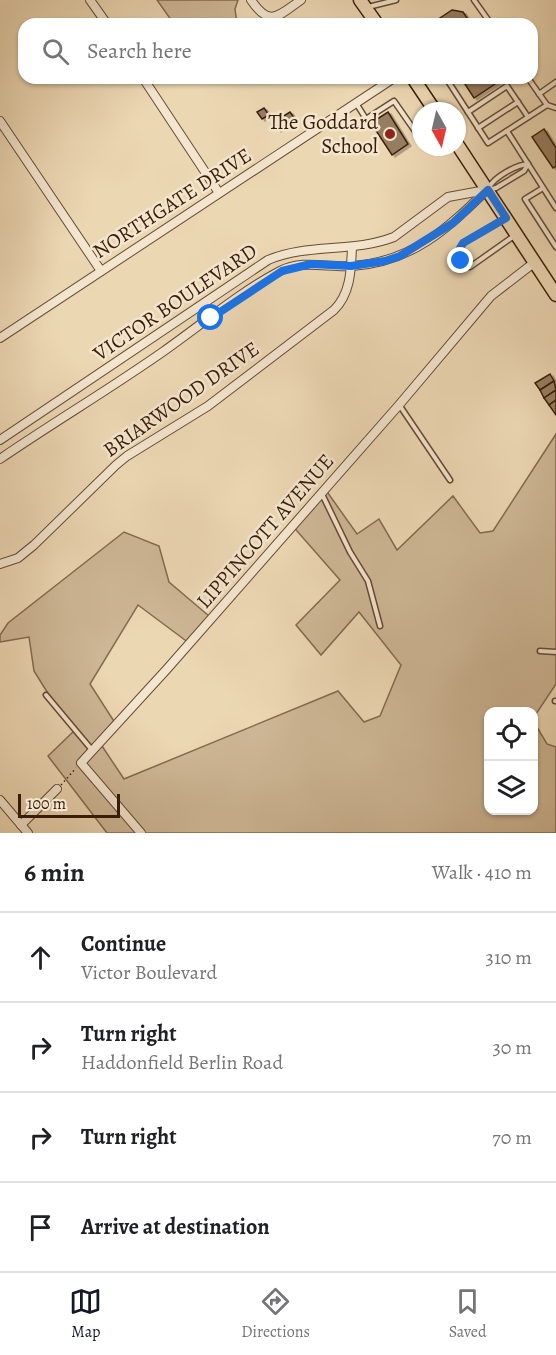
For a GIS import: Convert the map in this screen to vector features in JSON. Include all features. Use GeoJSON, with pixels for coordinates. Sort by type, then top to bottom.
{"type":"FeatureCollection","features":[{"type":"Feature","properties":{"kind":"main road"},"geometry":{"type":"LineString","coordinates":[[363,4],[372,18]]}},
{"type":"Feature","properties":{"kind":"main road"},"geometry":{"type":"LineString","coordinates":[[417,84],[429,102]]}},
{"type":"Feature","properties":{"kind":"main road"},"geometry":{"type":"LineString","coordinates":[[465,156],[556,295]]}},
{"type":"Feature","properties":{"kind":"street"},"geometry":{"type":"LineString","coordinates":[[90,0],[103,18]]}},
{"type":"Feature","properties":{"kind":"street"},"geometry":{"type":"LineString","coordinates":[[251,0],[261,14],[269,17],[278,16],[301,0]]}},
{"type":"Feature","properties":{"kind":"street"},"geometry":{"type":"LineString","coordinates":[[147,84],[219,193]]}},
{"type":"Feature","properties":{"kind":"street","name":"NORTHGATE DRIVE"},"geometry":{"type":"LineString","coordinates":[[0,338],[385,84]]}},
{"type":"Feature","properties":{"kind":"street"},"geometry":{"type":"LineString","coordinates":[[0,121],[101,271]]}},
{"type":"Feature","properties":{"kind":"street","name":"VICTOR BOULEVARD"},"geometry":{"type":"LineString","coordinates":[[0,440],[268,260],[302,250],[361,246],[394,237],[448,197],[488,190]]}},
{"type":"Feature","properties":{"kind":"street","name":"VICTOR BOULEVARD"},"geometry":{"type":"LineString","coordinates":[[0,459],[282,271],[311,264],[351,266],[385,261],[412,250],[453,223],[488,190]]}},
{"type":"Feature","properties":{"kind":"street","name":"BRIARWOOD DRIVE"},"geometry":{"type":"LineString","coordinates":[[0,564],[18,558],[34,545],[121,461],[208,406],[334,310],[345,296],[352,247]]}},
{"type":"Feature","properties":{"kind":"street","name":"LIPPINCOTT AVENUE"},"geometry":{"type":"LineString","coordinates":[[81,763],[321,494],[491,296],[535,262]]}},
{"type":"Feature","properties":{"kind":"street"},"geometry":{"type":"LineString","coordinates":[[81,763],[141,833]]}},
{"type":"Feature","properties":{"kind":"street"},"geometry":{"type":"LineString","coordinates":[[21,825],[57,789]]}},
{"type":"Feature","properties":{"kind":"street"},"geometry":{"type":"LineString","coordinates":[[0,800],[28,833]]}},
{"type":"Feature","properties":{"kind":"lane"},"geometry":{"type":"LineString","coordinates":[[363,4],[396,0]]}},
{"type":"Feature","properties":{"kind":"lane"},"geometry":{"type":"LineString","coordinates":[[474,0],[487,18]]}},
{"type":"Feature","properties":{"kind":"lane"},"geometry":{"type":"LineString","coordinates":[[539,94],[556,82]]}},
{"type":"Feature","properties":{"kind":"lane"},"geometry":{"type":"LineString","coordinates":[[450,84],[488,143],[547,105]]}},
{"type":"Feature","properties":{"kind":"lane"},"geometry":{"type":"LineString","coordinates":[[532,84],[547,105],[556,108]]}},
{"type":"Feature","properties":{"kind":"lane"},"geometry":{"type":"LineString","coordinates":[[468,112],[507,86],[528,117]]}},
{"type":"Feature","properties":{"kind":"lane"},"geometry":{"type":"LineString","coordinates":[[356,104],[366,119],[394,101],[412,127]]}},
{"type":"Feature","properties":{"kind":"lane"},"geometry":{"type":"LineString","coordinates":[[478,128],[518,102]]}},
{"type":"Feature","properties":{"kind":"lane"},"geometry":{"type":"LineString","coordinates":[[507,131],[556,208]]}},
{"type":"Feature","properties":{"kind":"lane"},"geometry":{"type":"LineString","coordinates":[[488,190],[492,182],[519,164],[528,164]]}},
{"type":"Feature","properties":{"kind":"lane"},"geometry":{"type":"LineString","coordinates":[[488,190],[496,188],[524,171],[528,164]]}},
{"type":"Feature","properties":{"kind":"lane"},"geometry":{"type":"LineString","coordinates":[[543,188],[525,199],[556,247]]}},
{"type":"Feature","properties":{"kind":"lane"},"geometry":{"type":"LineString","coordinates":[[506,218],[463,243],[460,248],[460,257],[463,266],[470,267],[517,234]]}},
{"type":"Feature","properties":{"kind":"lane"},"geometry":{"type":"LineString","coordinates":[[399,405],[450,480]]}},
{"type":"Feature","properties":{"kind":"lane"},"geometry":{"type":"LineString","coordinates":[[321,494],[368,582],[380,627]]}},
{"type":"Feature","properties":{"kind":"lane"},"geometry":{"type":"LineString","coordinates":[[540,651],[556,652]]}},
{"type":"Feature","properties":{"kind":"lane"},"geometry":{"type":"LineString","coordinates":[[46,695],[92,751]]}},
{"type":"Feature","properties":{"kind":"path"},"geometry":{"type":"LineString","coordinates":[[57,789],[81,763]]}},
{"type":"Feature","properties":{"kind":"shaded area"},"geometry":{"type":"Polygon","coordinates":[[[157,0],[238,0],[235,9],[236,18],[170,18],[157,0]]]}},
{"type":"Feature","properties":{"kind":"shaded area"},"geometry":{"type":"Polygon","coordinates":[[[556,434],[556,684],[538,711],[538,707],[484,707],[484,815],[538,815],[538,729],[547,744],[556,747],[556,833],[107,833],[48,756],[75,730],[54,703],[34,671],[29,637],[0,642],[0,635],[8,623],[124,532],[159,546],[169,582],[209,616],[189,643],[138,605],[90,684],[117,726],[100,743],[124,779],[338,691],[364,722],[380,716],[401,665],[359,612],[321,655],[296,625],[340,580],[290,523],[323,486],[357,534],[379,519],[397,550],[453,496],[480,533],[493,531],[556,434]]]}},
{"type":"Feature","properties":{"kind":"building"},"geometry":{"type":"Polygon","coordinates":[[[452,10],[463,12],[467,18],[440,18],[452,10]]]}},
{"type":"Feature","properties":{"kind":"building"},"geometry":{"type":"Polygon","coordinates":[[[465,84],[495,84],[474,98],[465,84]]]}},
{"type":"Feature","properties":{"kind":"building"},"geometry":{"type":"Polygon","coordinates":[[[264,108],[269,115],[262,119],[257,112],[264,108]]]}},
{"type":"Feature","properties":{"kind":"building"},"geometry":{"type":"Polygon","coordinates":[[[290,112],[295,119],[278,130],[274,122],[290,112]]]}},
{"type":"Feature","properties":{"kind":"building","name":"The Goddard School"},"geometry":{"type":"Polygon","coordinates":[[[388,112],[408,144],[392,155],[371,123],[388,112]]]}},
{"type":"Feature","properties":{"kind":"building"},"geometry":{"type":"Polygon","coordinates":[[[544,129],[556,148],[556,166],[553,168],[532,137],[544,129]]]}},
{"type":"Feature","properties":{"kind":"building"},"geometry":{"type":"Polygon","coordinates":[[[550,374],[554,381],[540,390],[535,383],[550,374]]]}},
{"type":"Feature","properties":{"kind":"building"},"geometry":{"type":"Polygon","coordinates":[[[554,381],[556,390],[544,398],[540,390],[554,381]]]}},
{"type":"Feature","properties":{"kind":"building"},"geometry":{"type":"Polygon","coordinates":[[[556,390],[556,400],[549,405],[544,398],[556,390]]]}},
{"type":"Feature","properties":{"kind":"building"},"geometry":{"type":"Polygon","coordinates":[[[556,400],[556,415],[549,405],[556,400]]]}},
{"type":"Feature","properties":{"kind":"place","name":"The Goddard School"},"geometry":{"type":"Point","coordinates":[390,134]}},
{"type":"Feature","properties":{"kind":"route"},"geometry":{"type":"LineString","coordinates":[[211,318],[282,271],[297,266],[311,264],[351,266],[385,261],[400,256],[453,223],[488,190],[506,218],[463,243],[460,248],[461,261]]}}]}
